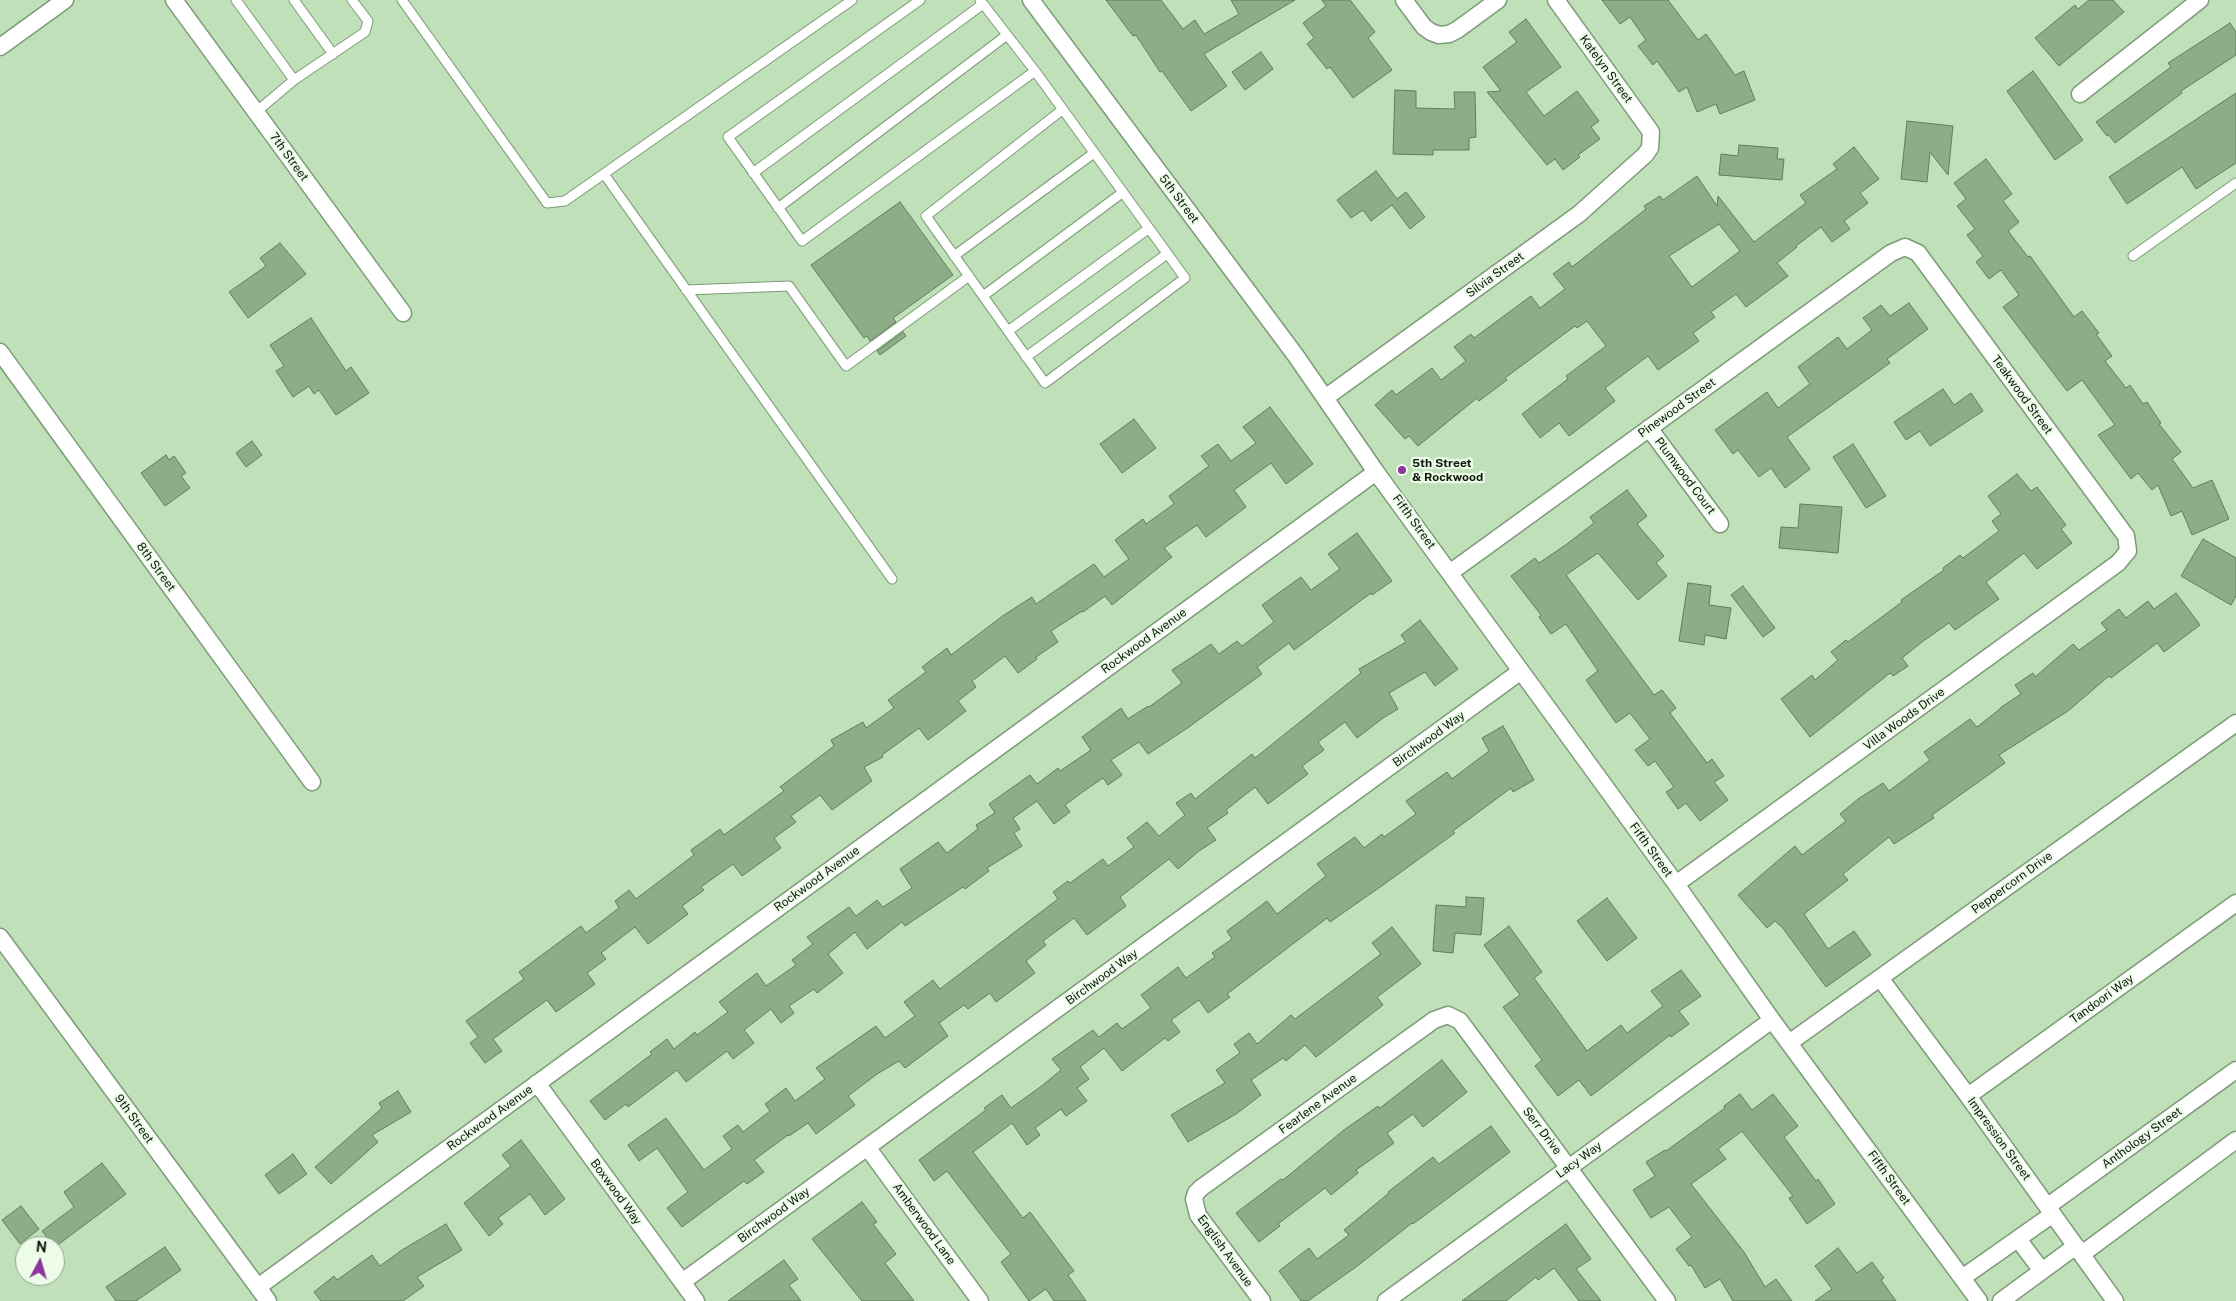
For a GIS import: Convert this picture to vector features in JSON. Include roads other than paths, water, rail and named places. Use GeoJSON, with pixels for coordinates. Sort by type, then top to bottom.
{"type":"FeatureCollection","features":[{"type":"Feature","properties":{"kind":"street"},"geometry":{"type":"LineString","coordinates":[[0,47],[65,0]]}},
{"type":"Feature","properties":{"kind":"street","name":"7th Street"},"geometry":{"type":"LineString","coordinates":[[174,0],[403,313]]}},
{"type":"Feature","properties":{"kind":"street","name":"5th Street"},"geometry":{"type":"LineString","coordinates":[[1031,0],[1325,398]]}},
{"type":"Feature","properties":{"kind":"street"},"geometry":{"type":"LineString","coordinates":[[1404,0],[1424,26],[1431,32],[1439,35],[1449,34],[1457,30],[1498,0]]}},
{"type":"Feature","properties":{"kind":"street","name":"Katelyn Street"},"geometry":{"type":"LineString","coordinates":[[1556,0],[1646,124],[1651,132],[1652,140]]}},
{"type":"Feature","properties":{"kind":"street"},"geometry":{"type":"LineString","coordinates":[[2080,94],[2200,0]]}},
{"type":"Feature","properties":{"kind":"street","name":"Silvia Street"},"geometry":{"type":"LineString","coordinates":[[1325,398],[1578,214],[1646,155],[1652,140]]}},
{"type":"Feature","properties":{"kind":"street","name":"Pinewood Street"},"geometry":{"type":"LineString","coordinates":[[1450,572],[1882,258],[1898,248],[1905,247]]}},
{"type":"Feature","properties":{"kind":"street","name":"Teakwood Street"},"geometry":{"type":"LineString","coordinates":[[1905,247],[1918,253],[2126,536],[2128,550]]}},
{"type":"Feature","properties":{"kind":"street","name":"8th Street"},"geometry":{"type":"LineString","coordinates":[[0,352],[312,782]]}},
{"type":"Feature","properties":{"kind":"street","name":"Fifth Street"},"geometry":{"type":"LineString","coordinates":[[1325,398],[1376,472],[1676,884],[1772,1020],[1979,1301]]}},
{"type":"Feature","properties":{"kind":"street","name":"Plumwood Court"},"geometry":{"type":"LineString","coordinates":[[1649,428],[1720,524]]}},
{"type":"Feature","properties":{"kind":"street","name":"Rockwood Avenue"},"geometry":{"type":"LineString","coordinates":[[258,1287],[1376,472]]}},
{"type":"Feature","properties":{"kind":"street","name":"Villa Woods Drive"},"geometry":{"type":"LineString","coordinates":[[1676,884],[2118,563],[2128,550]]}},
{"type":"Feature","properties":{"kind":"street","name":"Birchwood Way"},"geometry":{"type":"LineString","coordinates":[[682,1282],[1522,671]]}},
{"type":"Feature","properties":{"kind":"street","name":"Peppercorn Drive"},"geometry":{"type":"LineString","coordinates":[[1789,1043],[2236,724]]}},
{"type":"Feature","properties":{"kind":"street","name":"Tandoori Way"},"geometry":{"type":"LineString","coordinates":[[1968,1096],[2236,903]]}},
{"type":"Feature","properties":{"kind":"street","name":"9th Street"},"geometry":{"type":"LineString","coordinates":[[0,937],[268,1301]]}},
{"type":"Feature","properties":{"kind":"street","name":"Impression Street"},"geometry":{"type":"LineString","coordinates":[[1880,978],[1968,1096],[2115,1301]]}},
{"type":"Feature","properties":{"kind":"street","name":"Serr Drive"},"geometry":{"type":"LineString","coordinates":[[1448,1015],[1460,1022],[1570,1167],[1667,1301]]}},
{"type":"Feature","properties":{"kind":"street","name":"Fearlene Avenue"},"geometry":{"type":"LineString","coordinates":[[1194,1199],[1201,1188],[1434,1020],[1448,1015]]}},
{"type":"Feature","properties":{"kind":"street","name":"Lacy Way"},"geometry":{"type":"LineString","coordinates":[[1386,1301],[1772,1020]]}},
{"type":"Feature","properties":{"kind":"street","name":"Anthology Street"},"geometry":{"type":"LineString","coordinates":[[1962,1278],[2018,1239],[2050,1210],[2236,1070]]}},
{"type":"Feature","properties":{"kind":"street","name":"Boxwood Way"},"geometry":{"type":"LineString","coordinates":[[537,1084],[696,1301]]}},
{"type":"Feature","properties":{"kind":"street"},"geometry":{"type":"LineString","coordinates":[[2001,1301],[2042,1271],[2079,1250],[2236,1140]]}},
{"type":"Feature","properties":{"kind":"street","name":"Amberwood Lane"},"geometry":{"type":"LineString","coordinates":[[867,1147],[980,1301]]}},
{"type":"Feature","properties":{"kind":"street","name":"English Avenue"},"geometry":{"type":"LineString","coordinates":[[1194,1199],[1198,1215],[1262,1301]]}},
{"type":"Feature","properties":{"kind":"street"},"geometry":{"type":"LineString","coordinates":[[2018,1239],[2042,1271]]}},
{"type":"Feature","properties":{"kind":"lane"},"geometry":{"type":"LineString","coordinates":[[236,0],[293,78]]}},
{"type":"Feature","properties":{"kind":"lane"},"geometry":{"type":"LineString","coordinates":[[294,0],[333,54]]}},
{"type":"Feature","properties":{"kind":"lane"},"geometry":{"type":"LineString","coordinates":[[256,112],[293,78],[365,32],[368,21],[352,0]]}},
{"type":"Feature","properties":{"kind":"lane"},"geometry":{"type":"LineString","coordinates":[[402,0],[547,204],[564,201],[852,0]]}},
{"type":"Feature","properties":{"kind":"lane"},"geometry":{"type":"LineString","coordinates":[[920,0],[728,137],[802,241],[1035,71]]}},
{"type":"Feature","properties":{"kind":"lane"},"geometry":{"type":"LineString","coordinates":[[753,173],[981,2],[1035,71],[1185,278],[1045,383],[926,216],[1062,110]]}},
{"type":"Feature","properties":{"kind":"lane"},"geometry":{"type":"LineString","coordinates":[[778,208],[1007,35]]}},
{"type":"Feature","properties":{"kind":"lane"},"geometry":{"type":"LineString","coordinates":[[954,256],[1094,153]]}},
{"type":"Feature","properties":{"kind":"lane"},"geometry":{"type":"LineString","coordinates":[[604,174],[892,579]]}},
{"type":"Feature","properties":{"kind":"lane"},"geometry":{"type":"LineString","coordinates":[[2134,256],[2236,183]]}},
{"type":"Feature","properties":{"kind":"lane"},"geometry":{"type":"LineString","coordinates":[[983,296],[1122,193]]}},
{"type":"Feature","properties":{"kind":"lane"},"geometry":{"type":"LineString","coordinates":[[1008,331],[1148,229]]}},
{"type":"Feature","properties":{"kind":"lane"},"geometry":{"type":"LineString","coordinates":[[1026,356],[1167,254]]}},
{"type":"Feature","properties":{"kind":"lane"},"geometry":{"type":"LineString","coordinates":[[686,290],[789,286],[846,366],[969,276]]}},
{"type":"Feature","properties":{"kind":"place","name":"5th Street & Rockwood"},"geometry":{"type":"Point","coordinates":[1402,470]}}]}
